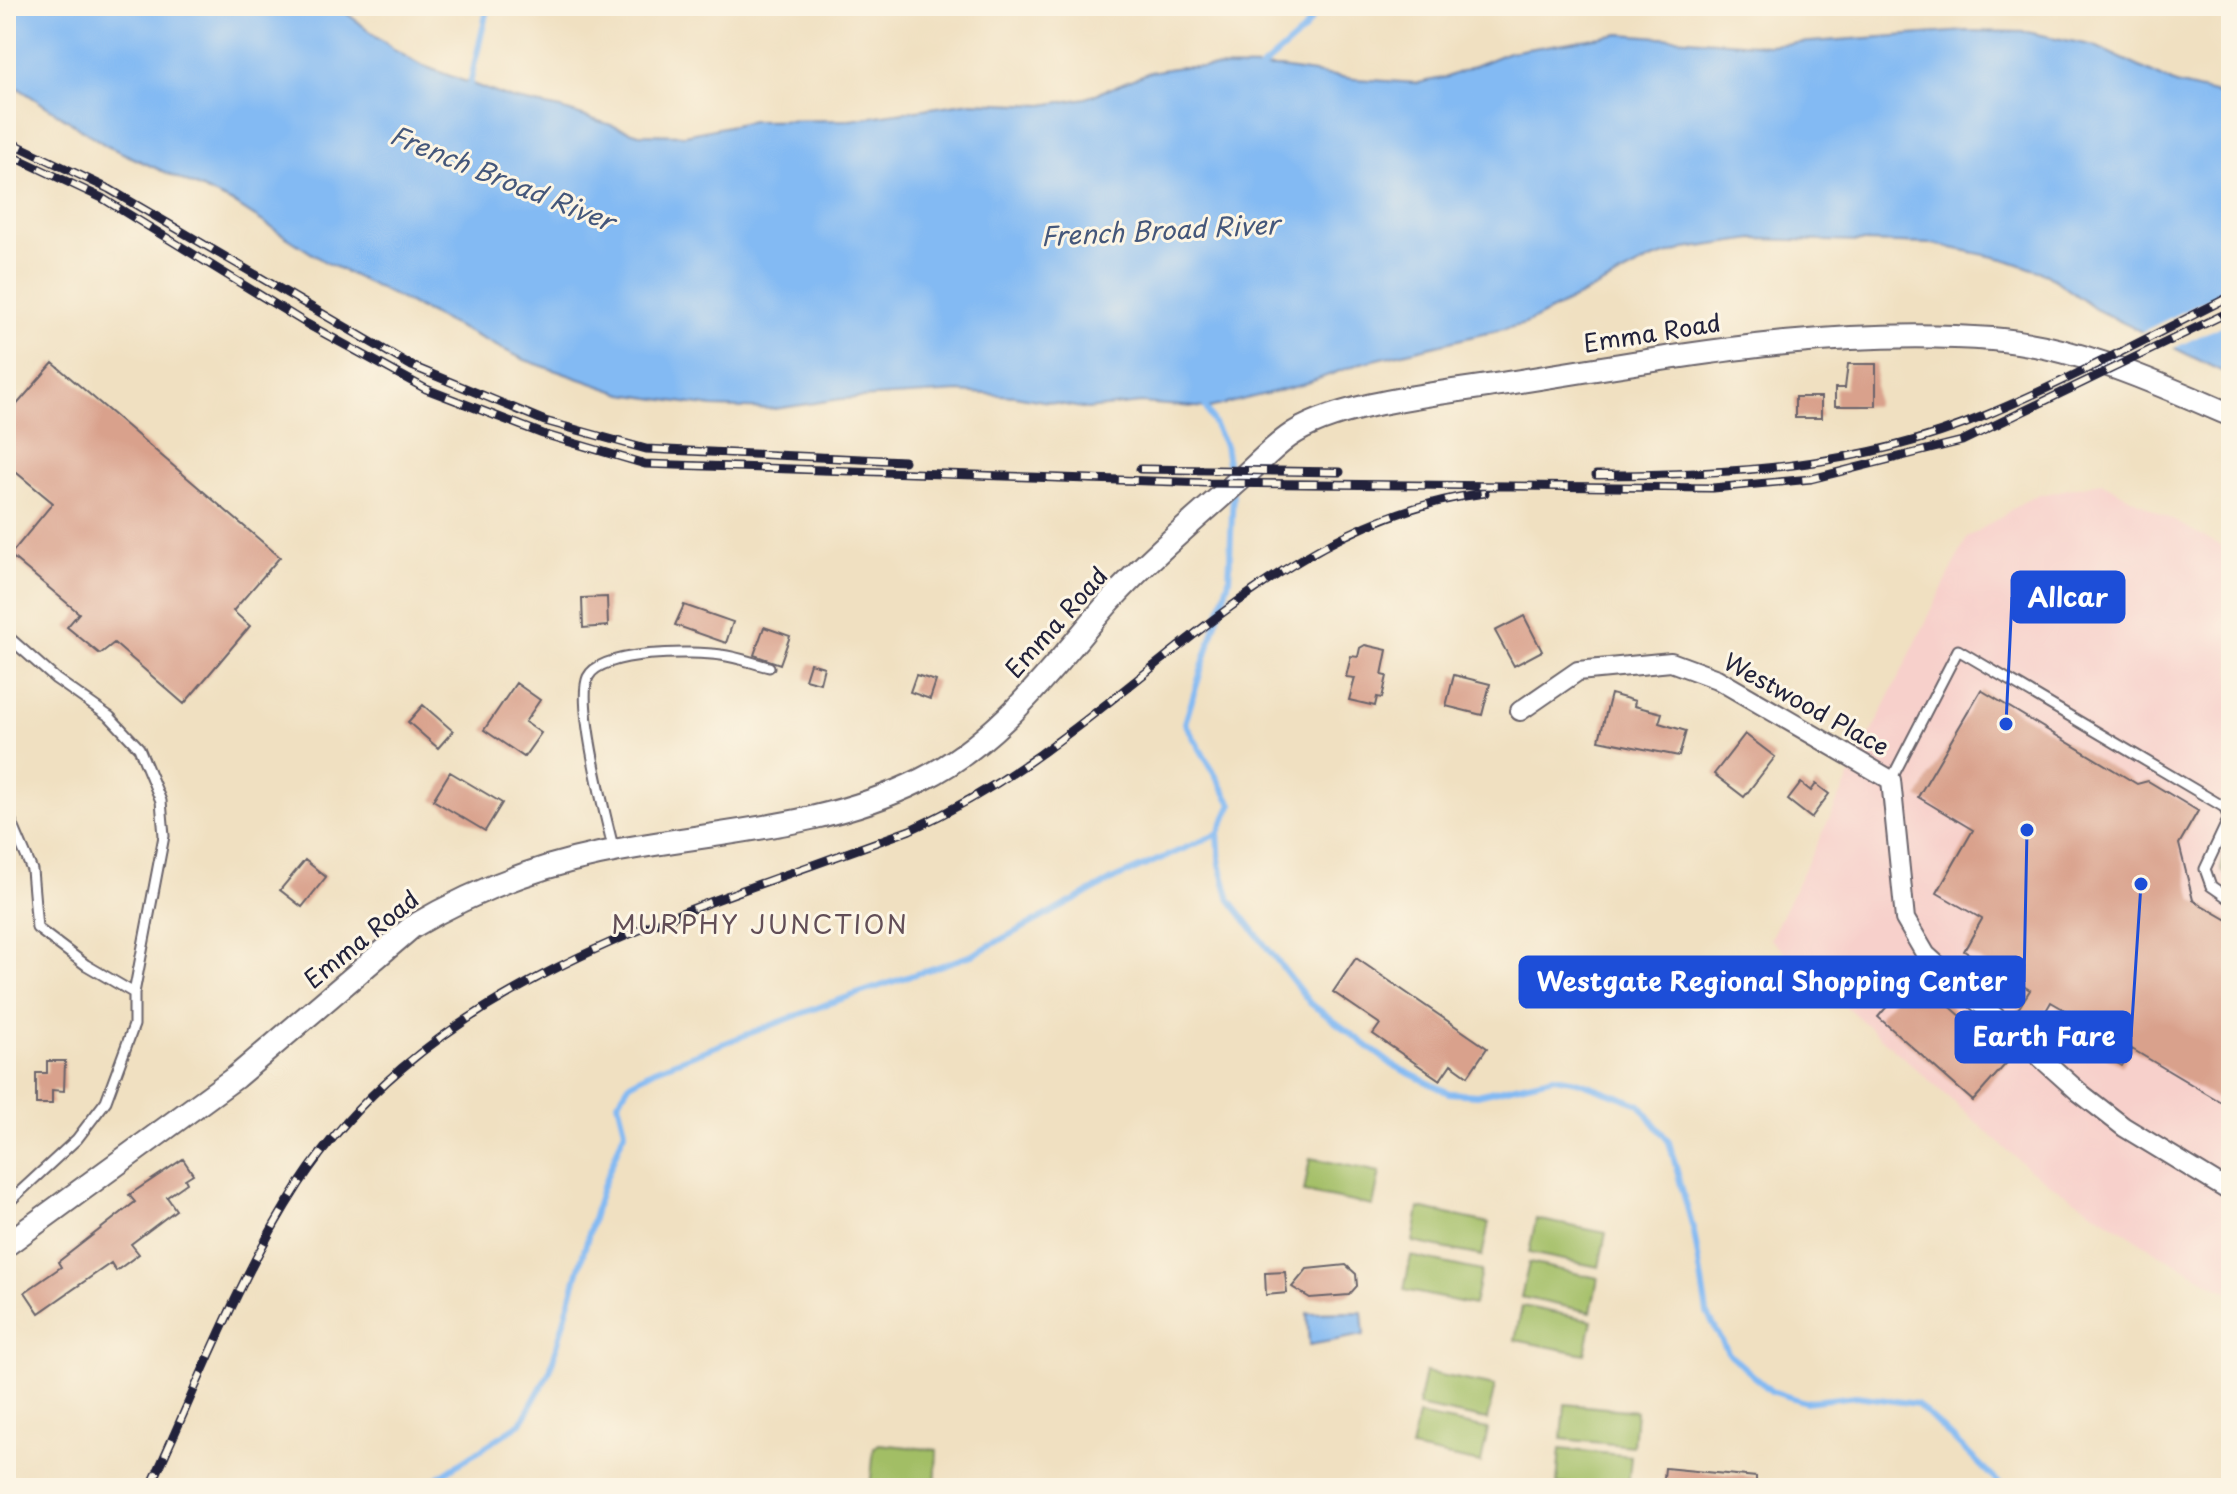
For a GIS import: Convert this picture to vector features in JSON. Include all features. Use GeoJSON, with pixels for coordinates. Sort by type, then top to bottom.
{"type":"FeatureCollection","features":[{"type":"Feature","properties":{"kind":"street","name":"Emma Road"},"geometry":{"type":"LineString","coordinates":[[6,1245],[236,1077],[412,927],[481,889],[526,873],[614,851],[778,826],[834,814],[864,806],[927,778],[992,731],[1156,552],[1282,441],[1308,424],[1352,411],[1733,348],[1846,336],[1994,339],[2066,351],[2138,375],[2231,415]]}},
{"type":"Feature","properties":{"kind":"street","name":"Westwood Place"},"geometry":{"type":"LineString","coordinates":[[1520,711],[1578,671],[1671,662],[1717,679],[1891,780]]}},
{"type":"Feature","properties":{"kind":"street"},"geometry":{"type":"LineString","coordinates":[[1891,780],[1905,919],[1926,955],[2079,1092],[2124,1127],[2231,1192]]}},
{"type":"Feature","properties":{"kind":"lane"},"geometry":{"type":"LineString","coordinates":[[6,635],[120,727],[139,748],[161,801],[164,836],[134,993],[134,1025],[106,1101],[77,1139],[11,1200],[6,1210]]}},
{"type":"Feature","properties":{"kind":"lane"},"geometry":{"type":"LineString","coordinates":[[1891,780],[1958,650],[2224,807],[2229,818],[2205,869],[2211,886],[2231,900]]}},
{"type":"Feature","properties":{"kind":"lane"},"geometry":{"type":"LineString","coordinates":[[614,851],[600,795],[584,693],[588,676],[597,664],[616,659],[680,654],[722,655],[769,667]]}},
{"type":"Feature","properties":{"kind":"lane"},"geometry":{"type":"LineString","coordinates":[[6,809],[32,870],[37,928],[75,958],[134,993]]}},
{"type":"Feature","properties":{"kind":"shaded area"},"geometry":{"type":"Polygon","coordinates":[[[2101,482],[2231,551],[2231,1294],[2161,1255],[2032,1172],[1770,939],[1967,538],[2031,497],[2101,482]]]}},
{"type":"Feature","properties":{"kind":"green space"},"geometry":{"type":"Polygon","coordinates":[[[2225,851],[2231,854],[2231,881],[2221,869],[2225,851]]]}},
{"type":"Feature","properties":{"kind":"green space"},"geometry":{"type":"Polygon","coordinates":[[[1310,1158],[1380,1172],[1373,1206],[1304,1192],[1310,1158]]]}},
{"type":"Feature","properties":{"kind":"green space"},"geometry":{"type":"Polygon","coordinates":[[[1419,1208],[1489,1223],[1482,1256],[1413,1242],[1419,1208]]]}},
{"type":"Feature","properties":{"kind":"green space"},"geometry":{"type":"Polygon","coordinates":[[[1536,1219],[1606,1233],[1599,1267],[1529,1253],[1536,1219]]]}},
{"type":"Feature","properties":{"kind":"green space"},"geometry":{"type":"Polygon","coordinates":[[[1411,1256],[1481,1271],[1474,1305],[1404,1290],[1411,1256]]]}},
{"type":"Feature","properties":{"kind":"green space"},"geometry":{"type":"Polygon","coordinates":[[[1529,1263],[1598,1278],[1591,1312],[1521,1297],[1529,1263]]]}},
{"type":"Feature","properties":{"kind":"green space"},"geometry":{"type":"Polygon","coordinates":[[[1522,1306],[1592,1320],[1585,1354],[1515,1340],[1522,1306]]]}},
{"type":"Feature","properties":{"kind":"green space"},"geometry":{"type":"Polygon","coordinates":[[[1425,1372],[1495,1386],[1487,1420],[1418,1406],[1425,1372]]]}},
{"type":"Feature","properties":{"kind":"green space"},"geometry":{"type":"Polygon","coordinates":[[[1565,1404],[1636,1411],[1633,1446],[1562,1439],[1565,1404]]]}},
{"type":"Feature","properties":{"kind":"green space"},"geometry":{"type":"Polygon","coordinates":[[[1418,1415],[1488,1429],[1481,1463],[1411,1449],[1418,1415]]]}},
{"type":"Feature","properties":{"kind":"green space"},"geometry":{"type":"Polygon","coordinates":[[[879,1444],[937,1450],[935,1488],[870,1488],[874,1448],[879,1444]]]}},
{"type":"Feature","properties":{"kind":"green space"},"geometry":{"type":"Polygon","coordinates":[[[1560,1449],[1631,1456],[1628,1488],[1557,1484],[1560,1449]]]}},
{"type":"Feature","properties":{"kind":"water","name":"French Broad River"},"geometry":{"type":"Polygon","coordinates":[[[6,6],[337,6],[396,51],[421,65],[512,99],[561,109],[639,134],[685,135],[752,121],[850,120],[971,102],[1043,105],[1086,98],[1150,72],[1180,67],[1280,68],[1355,79],[1418,83],[1447,77],[1509,52],[1620,34],[1768,45],[1966,31],[2027,32],[2095,46],[2176,84],[2231,97],[2231,376],[2095,309],[2047,274],[2004,259],[1933,244],[1754,239],[1685,249],[1650,260],[1525,324],[1361,363],[1302,385],[1209,408],[1140,403],[1087,409],[1015,396],[959,392],[841,399],[775,409],[713,407],[623,394],[525,360],[325,262],[235,204],[107,146],[6,80],[6,6]]]}},
{"type":"Feature","properties":{"kind":"water"},"geometry":{"type":"Polygon","coordinates":[[[1362,1312],[1364,1335],[1309,1345],[1307,1313],[1362,1312]]]}},
{"type":"Feature","properties":{"kind":"pier"},"geometry":{"type":"Polygon","coordinates":[[[2231,288],[2231,321],[2170,350],[2137,334],[2231,288]]]}},
{"type":"Feature","properties":{"kind":"building"},"geometry":{"type":"Polygon","coordinates":[[[53,363],[280,557],[233,611],[250,626],[184,704],[114,643],[100,654],[67,627],[79,613],[10,555],[53,503],[6,464],[6,417],[53,363]]]}},
{"type":"Feature","properties":{"kind":"building"},"geometry":{"type":"Polygon","coordinates":[[[1848,364],[1876,364],[1876,406],[1835,406],[1835,388],[1845,388],[1848,364]]]}},
{"type":"Feature","properties":{"kind":"building"},"geometry":{"type":"Polygon","coordinates":[[[1795,397],[1821,397],[1821,418],[1795,418],[1795,397]]]}},
{"type":"Feature","properties":{"kind":"building"},"geometry":{"type":"Polygon","coordinates":[[[607,597],[608,626],[583,628],[582,598],[607,597]]]}},
{"type":"Feature","properties":{"kind":"building"},"geometry":{"type":"Polygon","coordinates":[[[684,605],[733,622],[726,643],[675,625],[684,605]]]}},
{"type":"Feature","properties":{"kind":"building"},"geometry":{"type":"Polygon","coordinates":[[[1524,616],[1542,651],[1514,666],[1495,631],[1524,616]]]}},
{"type":"Feature","properties":{"kind":"building"},"geometry":{"type":"Polygon","coordinates":[[[764,627],[790,636],[780,664],[754,655],[764,627]]]}},
{"type":"Feature","properties":{"kind":"building"},"geometry":{"type":"Polygon","coordinates":[[[1365,645],[1387,650],[1382,675],[1387,676],[1382,698],[1377,697],[1375,706],[1349,700],[1355,678],[1346,677],[1351,656],[1358,657],[1360,648],[1365,645]]]}},
{"type":"Feature","properties":{"kind":"building"},"geometry":{"type":"Polygon","coordinates":[[[810,663],[824,667],[820,683],[805,679],[810,663]]]}},
{"type":"Feature","properties":{"kind":"building"},"geometry":{"type":"Polygon","coordinates":[[[916,675],[936,681],[930,699],[910,692],[916,675]]]}},
{"type":"Feature","properties":{"kind":"building"},"geometry":{"type":"Polygon","coordinates":[[[1454,675],[1490,684],[1482,715],[1446,706],[1454,675]]]}},
{"type":"Feature","properties":{"kind":"building"},"geometry":{"type":"Polygon","coordinates":[[[516,683],[540,700],[525,722],[541,733],[524,757],[484,730],[516,683]]]}},
{"type":"Feature","properties":{"kind":"building"},"geometry":{"type":"Polygon","coordinates":[[[1981,690],[2137,784],[2148,781],[2198,811],[2179,844],[2193,900],[2231,922],[2231,1108],[2132,1049],[2122,1066],[2098,1052],[2083,1052],[2096,1028],[2051,1002],[2039,1023],[2017,1011],[2030,990],[1964,951],[1982,919],[1937,893],[1973,830],[1918,797],[1981,690]]]}},
{"type":"Feature","properties":{"kind":"building"},"geometry":{"type":"Polygon","coordinates":[[[1611,694],[1635,701],[1634,706],[1662,713],[1659,723],[1686,731],[1679,756],[1599,740],[1611,694]]]}},
{"type":"Feature","properties":{"kind":"building"},"geometry":{"type":"Polygon","coordinates":[[[423,705],[453,731],[438,748],[408,722],[423,705]]]}},
{"type":"Feature","properties":{"kind":"building"},"geometry":{"type":"Polygon","coordinates":[[[1745,734],[1775,757],[1744,797],[1714,774],[1745,734]]]}},
{"type":"Feature","properties":{"kind":"building"},"geometry":{"type":"Polygon","coordinates":[[[450,772],[502,803],[485,831],[433,800],[450,772]]]}},
{"type":"Feature","properties":{"kind":"building"},"geometry":{"type":"Polygon","coordinates":[[[1801,783],[1811,791],[1816,784],[1829,794],[1811,818],[1788,800],[1801,783]]]}},
{"type":"Feature","properties":{"kind":"building"},"geometry":{"type":"Polygon","coordinates":[[[305,860],[326,877],[302,907],[280,890],[305,860]]]}},
{"type":"Feature","properties":{"kind":"building"},"geometry":{"type":"Polygon","coordinates":[[[1356,958],[1487,1048],[1468,1076],[1451,1064],[1440,1080],[1373,1034],[1380,1024],[1333,992],[1356,958]]]}},
{"type":"Feature","properties":{"kind":"building"},"geometry":{"type":"Polygon","coordinates":[[[1914,975],[2010,1059],[1973,1101],[1878,1017],[1914,975]]]}},
{"type":"Feature","properties":{"kind":"building"},"geometry":{"type":"Polygon","coordinates":[[[47,1061],[65,1061],[64,1091],[52,1090],[52,1104],[36,1104],[36,1073],[47,1073],[47,1061]]]}},
{"type":"Feature","properties":{"kind":"building"},"geometry":{"type":"Polygon","coordinates":[[[183,1159],[193,1174],[185,1179],[187,1183],[167,1197],[176,1210],[131,1244],[139,1254],[116,1271],[111,1263],[39,1313],[25,1292],[61,1267],[58,1262],[135,1202],[129,1195],[183,1159]]]}},
{"type":"Feature","properties":{"kind":"building"},"geometry":{"type":"Polygon","coordinates":[[[1346,1265],[1356,1274],[1357,1286],[1349,1295],[1310,1298],[1292,1287],[1307,1269],[1346,1265]]]}},
{"type":"Feature","properties":{"kind":"building"},"geometry":{"type":"Polygon","coordinates":[[[1285,1272],[1287,1293],[1266,1295],[1265,1273],[1285,1272]]]}},
{"type":"Feature","properties":{"kind":"building"},"geometry":{"type":"Polygon","coordinates":[[[1665,1468],[1756,1477],[1756,1488],[1663,1488],[1665,1468]]]}},
{"type":"Feature","properties":{"kind":"waterway"},"geometry":{"type":"LineString","coordinates":[[469,88],[488,6]]}},
{"type":"Feature","properties":{"kind":"waterway"},"geometry":{"type":"LineString","coordinates":[[1257,72],[1303,32],[1320,6]]}},
{"type":"Feature","properties":{"kind":"waterway"},"geometry":{"type":"LineString","coordinates":[[1203,402],[1225,445],[1231,481]]}},
{"type":"Feature","properties":{"kind":"waterway"},"geometry":{"type":"LineString","coordinates":[[1233,492],[1229,580],[1185,723],[1232,804],[1218,834],[1220,864],[1230,900],[1310,1003],[1394,1066],[1449,1093],[1477,1095],[1554,1077],[1577,1081],[1639,1104],[1669,1142],[1694,1232],[1707,1313],[1729,1354],[1771,1391],[1805,1402],[1856,1396],[1917,1404],[2004,1488]]}},
{"type":"Feature","properties":{"kind":"waterway"},"geometry":{"type":"LineString","coordinates":[[422,1488],[521,1423],[550,1371],[600,1194],[625,1130],[618,1102],[630,1083],[654,1070],[827,1004],[972,955],[1116,878],[1218,834]]}},
{"type":"Feature","properties":{"kind":"railway"},"geometry":{"type":"LineString","coordinates":[[6,140],[109,189],[412,366],[545,421],[646,449],[904,461]]}},
{"type":"Feature","properties":{"kind":"railway"},"geometry":{"type":"LineString","coordinates":[[6,153],[102,198],[307,324],[426,389],[543,434],[645,464],[1209,483],[1713,488],[1811,479],[1962,441],[2231,311]]}},
{"type":"Feature","properties":{"kind":"railway"},"geometry":{"type":"LineString","coordinates":[[1596,475],[1744,470],[1842,458],[1890,447],[1984,416],[2231,296]]}},
{"type":"Feature","properties":{"kind":"railway"},"geometry":{"type":"LineString","coordinates":[[1140,469],[1340,472]]}},
{"type":"Feature","properties":{"kind":"railway"},"geometry":{"type":"LineString","coordinates":[[150,1488],[237,1295],[299,1184],[355,1112],[421,1052],[494,1002],[573,960],[656,923],[910,830],[952,809],[1032,760],[1214,619],[1314,552],[1368,525],[1424,505],[1485,493]]}},
{"type":"Feature","properties":{"kind":"place","name":"Allcar"},"geometry":{"type":"Point","coordinates":[2006,724]}},
{"type":"Feature","properties":{"kind":"place","name":"Westgate Regional Shopping Center"},"geometry":{"type":"Point","coordinates":[2027,830]}},
{"type":"Feature","properties":{"kind":"place","name":"Earth Fare"},"geometry":{"type":"Point","coordinates":[2141,884]}},
{"type":"Feature","properties":{"kind":"district","name":"MURPHY JUNCTION"},"geometry":{"type":"Point","coordinates":[760,925]}}]}
